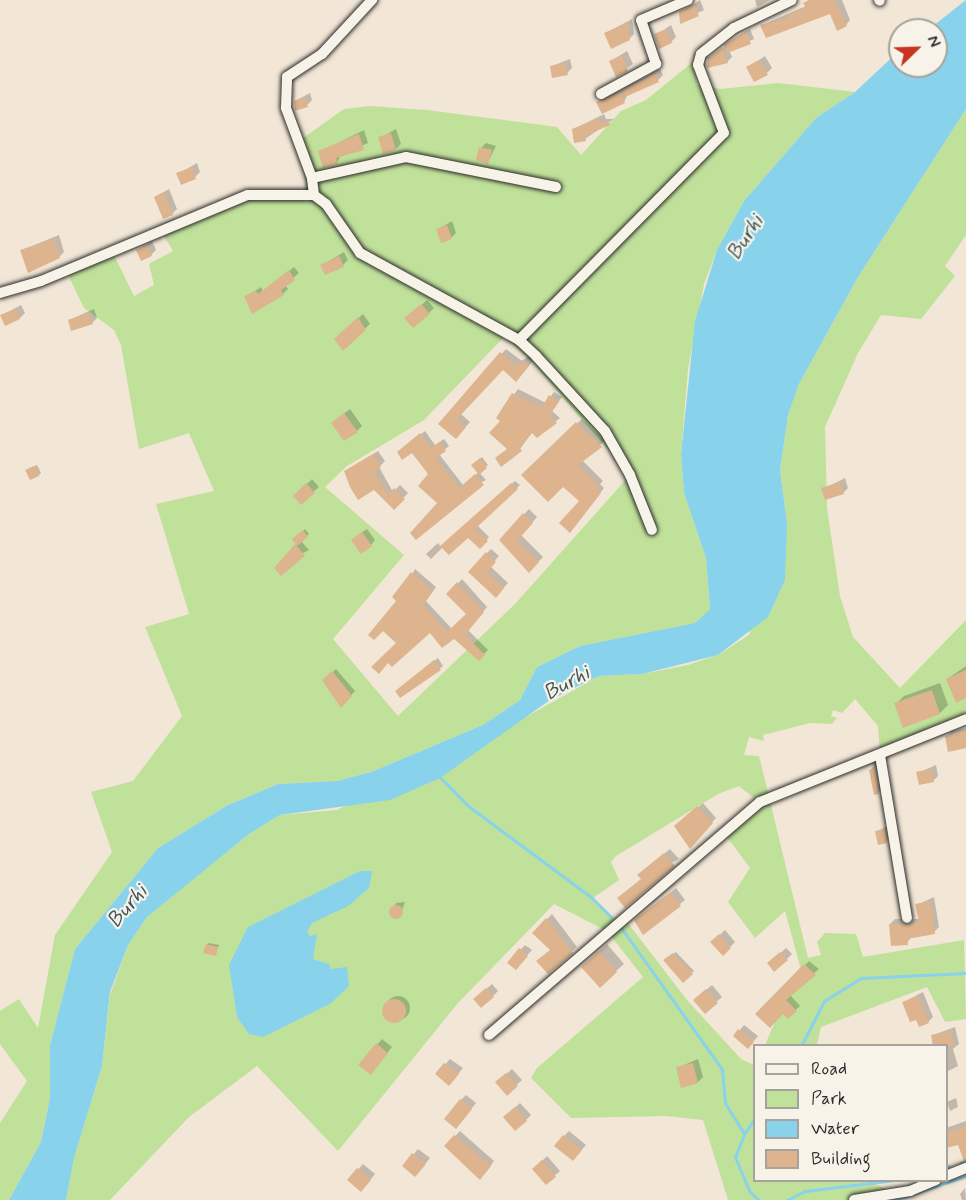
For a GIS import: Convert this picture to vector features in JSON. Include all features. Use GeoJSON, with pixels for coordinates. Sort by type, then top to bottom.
{"type":"FeatureCollection","features":[{"type":"Feature","properties":{"kind":"street"},"geometry":{"type":"LineString","coordinates":[[314,195],[312,178],[286,108],[287,77],[322,54],[372,0]]}},
{"type":"Feature","properties":{"kind":"street"},"geometry":{"type":"LineString","coordinates":[[601,94],[656,64],[641,20],[688,0]]}},
{"type":"Feature","properties":{"kind":"street"},"geometry":{"type":"LineString","coordinates":[[519,340],[724,133],[698,64],[700,54],[734,28],[792,0]]}},
{"type":"Feature","properties":{"kind":"street"},"geometry":{"type":"LineString","coordinates":[[312,178],[406,157],[556,187]]}},
{"type":"Feature","properties":{"kind":"street"},"geometry":{"type":"LineString","coordinates":[[0,293],[41,280],[248,195],[314,195],[326,204],[360,253],[519,340],[605,432],[630,475],[652,530]]}},
{"type":"Feature","properties":{"kind":"street"},"geometry":{"type":"LineString","coordinates":[[489,1035],[760,802],[966,719]]}},
{"type":"Feature","properties":{"kind":"street"},"geometry":{"type":"LineString","coordinates":[[880,755],[907,918]]}},
{"type":"Feature","properties":{"kind":"street"},"geometry":{"type":"LineString","coordinates":[[948,1175],[966,1168]]}},
{"type":"Feature","properties":{"kind":"street"},"geometry":{"type":"LineString","coordinates":[[854,1200],[910,1191],[931,1182]]}},
{"type":"Feature","properties":{"kind":"green space"},"geometry":{"type":"Polygon","coordinates":[[[694,61],[697,85],[721,89],[778,83],[855,92],[816,118],[744,201],[717,250],[704,284],[688,369],[681,454],[684,493],[706,558],[710,609],[695,623],[580,646],[537,667],[520,700],[483,725],[371,772],[337,781],[278,784],[228,805],[158,848],[75,949],[50,1045],[50,1098],[41,1142],[9,1200],[0,1200],[0,1123],[27,1081],[0,1044],[0,1011],[19,999],[38,1028],[55,935],[112,852],[91,792],[133,781],[182,716],[145,627],[189,614],[156,504],[214,491],[189,433],[139,449],[121,345],[114,330],[84,308],[66,271],[113,253],[134,296],[154,285],[149,264],[173,251],[161,231],[234,200],[298,199],[308,202],[299,141],[344,109],[370,106],[427,110],[557,127],[581,155],[621,111],[646,100],[694,61]],[[504,337],[424,420],[347,466],[325,487],[404,555],[333,639],[398,716],[515,604],[630,475],[533,363],[504,337]]]}},
{"type":"Feature","properties":{"kind":"green space"},"geometry":{"type":"Polygon","coordinates":[[[966,109],[966,235],[945,266],[955,276],[921,319],[881,315],[858,353],[825,427],[827,508],[840,596],[853,637],[900,688],[966,620],[966,719],[880,755],[878,726],[855,699],[842,713],[833,710],[831,716],[837,718],[832,724],[810,723],[763,735],[764,741],[749,737],[744,755],[759,756],[808,958],[821,955],[817,942],[825,933],[856,934],[863,957],[964,940],[966,1019],[945,1022],[927,987],[821,1027],[817,1044],[765,1044],[787,994],[797,983],[800,966],[785,911],[755,938],[728,902],[750,868],[724,833],[759,802],[739,786],[718,794],[616,856],[611,862],[619,880],[593,898],[611,917],[624,918],[687,1000],[741,1059],[753,1065],[753,1182],[871,1182],[896,1194],[854,1200],[728,1200],[703,1120],[666,1116],[571,1118],[531,1078],[537,1068],[643,977],[607,931],[554,904],[458,1003],[338,1151],[257,1066],[189,1117],[110,1200],[66,1200],[74,1158],[102,1066],[110,995],[128,945],[147,917],[189,882],[249,834],[280,815],[337,810],[517,722],[599,676],[642,674],[688,665],[718,655],[749,635],[787,523],[780,470],[788,415],[799,384],[858,277],[966,109]]]}},
{"type":"Feature","properties":{"kind":"water","name":"Burhi"},"geometry":{"type":"Polygon","coordinates":[[[966,0],[966,109],[858,277],[799,384],[788,415],[780,470],[787,523],[785,580],[768,617],[718,655],[642,674],[599,676],[550,700],[440,778],[390,800],[280,815],[249,834],[147,917],[128,945],[110,992],[102,1066],[74,1158],[66,1200],[9,1200],[41,1142],[50,1098],[50,1045],[75,949],[158,848],[228,805],[278,784],[337,781],[371,772],[483,725],[520,700],[537,667],[580,646],[695,623],[710,609],[706,558],[684,493],[681,454],[695,321],[717,250],[744,201],[816,118],[855,92],[888,61],[888,78],[948,78],[948,18],[943,18],[966,0]]]}},
{"type":"Feature","properties":{"kind":"water"},"geometry":{"type":"Polygon","coordinates":[[[360,871],[372,871],[369,888],[348,906],[312,923],[307,932],[310,936],[317,934],[313,959],[329,964],[331,969],[347,967],[349,986],[330,1004],[263,1037],[249,1034],[237,1017],[229,965],[248,927],[360,871]]]}},
{"type":"Feature","properties":{"kind":"building"},"geometry":{"type":"Polygon","coordinates":[[[809,0],[834,0],[847,26],[837,31],[830,14],[766,38],[760,25],[787,19],[786,15],[806,8],[803,3],[809,0]]]}},
{"type":"Feature","properties":{"kind":"building"},"geometry":{"type":"Polygon","coordinates":[[[694,4],[699,16],[680,24],[679,12],[694,4]]]}},
{"type":"Feature","properties":{"kind":"building"},"geometry":{"type":"Polygon","coordinates":[[[627,23],[630,40],[611,49],[604,33],[627,23]]]}},
{"type":"Feature","properties":{"kind":"building"},"geometry":{"type":"Polygon","coordinates":[[[666,29],[672,43],[659,49],[654,34],[666,29]]]}},
{"type":"Feature","properties":{"kind":"building"},"geometry":{"type":"Polygon","coordinates":[[[746,31],[751,44],[727,53],[724,45],[746,31]]]}},
{"type":"Feature","properties":{"kind":"building"},"geometry":{"type":"Polygon","coordinates":[[[722,48],[728,63],[707,68],[708,58],[722,48]]]}},
{"type":"Feature","properties":{"kind":"building"},"geometry":{"type":"Polygon","coordinates":[[[622,55],[628,71],[616,77],[609,61],[622,55]]]}},
{"type":"Feature","properties":{"kind":"building"},"geometry":{"type":"Polygon","coordinates":[[[759,60],[768,75],[754,82],[746,67],[759,60]]]}},
{"type":"Feature","properties":{"kind":"building"},"geometry":{"type":"Polygon","coordinates":[[[565,63],[568,75],[552,78],[550,66],[565,63]]]}},
{"type":"Feature","properties":{"kind":"building"},"geometry":{"type":"Polygon","coordinates":[[[655,73],[659,82],[625,97],[622,91],[655,73]]]}},
{"type":"Feature","properties":{"kind":"building"},"geometry":{"type":"Polygon","coordinates":[[[620,92],[625,103],[602,114],[596,102],[620,92]]]}},
{"type":"Feature","properties":{"kind":"building"},"geometry":{"type":"Polygon","coordinates":[[[305,97],[308,107],[295,111],[294,101],[305,97]]]}},
{"type":"Feature","properties":{"kind":"building"},"geometry":{"type":"Polygon","coordinates":[[[599,118],[601,123],[609,122],[610,125],[585,136],[586,141],[574,143],[572,129],[599,118]]]}},
{"type":"Feature","properties":{"kind":"building"},"geometry":{"type":"Polygon","coordinates":[[[391,133],[396,150],[383,154],[378,137],[391,133]]]}},
{"type":"Feature","properties":{"kind":"building"},"geometry":{"type":"Polygon","coordinates":[[[359,134],[364,150],[336,158],[338,164],[323,168],[318,151],[359,134]]]}},
{"type":"Feature","properties":{"kind":"building"},"geometry":{"type":"Polygon","coordinates":[[[479,147],[492,150],[488,164],[476,160],[479,147]]]}},
{"type":"Feature","properties":{"kind":"building"},"geometry":{"type":"Polygon","coordinates":[[[192,167],[196,179],[181,185],[176,173],[192,167]]]}},
{"type":"Feature","properties":{"kind":"building"},"geometry":{"type":"Polygon","coordinates":[[[164,192],[173,215],[163,219],[154,197],[164,192]]]}},
{"type":"Feature","properties":{"kind":"building"},"geometry":{"type":"Polygon","coordinates":[[[447,225],[452,239],[441,243],[436,229],[447,225]]]}},
{"type":"Feature","properties":{"kind":"building"},"geometry":{"type":"Polygon","coordinates":[[[54,239],[60,258],[28,273],[20,250],[54,239]]]}},
{"type":"Feature","properties":{"kind":"building"},"geometry":{"type":"Polygon","coordinates":[[[146,245],[152,256],[141,261],[136,250],[146,245]]]}},
{"type":"Feature","properties":{"kind":"building"},"geometry":{"type":"Polygon","coordinates":[[[339,256],[344,267],[325,275],[320,265],[339,256]]]}},
{"type":"Feature","properties":{"kind":"building"},"geometry":{"type":"Polygon","coordinates":[[[289,270],[295,280],[281,290],[284,295],[252,314],[244,296],[256,291],[258,294],[289,270]]]}},
{"type":"Feature","properties":{"kind":"building"},"geometry":{"type":"Polygon","coordinates":[[[421,304],[430,314],[413,328],[404,318],[421,304]]]}},
{"type":"Feature","properties":{"kind":"building"},"geometry":{"type":"Polygon","coordinates":[[[16,309],[20,319],[5,326],[0,315],[16,309]]]}},
{"type":"Feature","properties":{"kind":"building"},"geometry":{"type":"Polygon","coordinates":[[[89,313],[93,324],[71,331],[68,320],[89,313]]]}},
{"type":"Feature","properties":{"kind":"building"},"geometry":{"type":"Polygon","coordinates":[[[358,317],[366,330],[343,351],[334,339],[358,317]]]}},
{"type":"Feature","properties":{"kind":"building"},"geometry":{"type":"Polygon","coordinates":[[[500,352],[517,366],[522,360],[529,366],[516,382],[503,370],[457,419],[466,427],[456,439],[438,424],[500,352]]]}},
{"type":"Feature","properties":{"kind":"building"},"geometry":{"type":"Polygon","coordinates":[[[512,393],[542,407],[549,395],[559,402],[549,416],[557,423],[537,438],[532,433],[520,448],[522,451],[501,467],[495,458],[507,449],[489,433],[500,421],[496,418],[512,393]]]}},
{"type":"Feature","properties":{"kind":"building"},"geometry":{"type":"Polygon","coordinates":[[[344,413],[358,432],[344,441],[331,423],[344,413]]]}},
{"type":"Feature","properties":{"kind":"building"},"geometry":{"type":"Polygon","coordinates":[[[576,422],[602,447],[578,465],[599,486],[597,490],[601,493],[570,533],[559,523],[579,501],[563,487],[548,502],[521,475],[576,422]]]}},
{"type":"Feature","properties":{"kind":"building"},"geometry":{"type":"Polygon","coordinates":[[[420,433],[431,448],[440,442],[446,451],[436,458],[459,488],[475,474],[484,485],[416,540],[410,533],[437,503],[418,486],[428,474],[412,453],[402,460],[397,452],[420,433]]]}},
{"type":"Feature","properties":{"kind":"building"},"geometry":{"type":"Polygon","coordinates":[[[373,454],[381,467],[374,471],[388,495],[394,488],[405,499],[394,510],[374,490],[358,500],[344,471],[373,454]]]}},
{"type":"Feature","properties":{"kind":"building"},"geometry":{"type":"Polygon","coordinates":[[[480,458],[487,468],[479,475],[471,465],[480,458]]]}},
{"type":"Feature","properties":{"kind":"building"},"geometry":{"type":"Polygon","coordinates":[[[35,466],[39,476],[30,480],[25,470],[35,466]]]}},
{"type":"Feature","properties":{"kind":"building"},"geometry":{"type":"Polygon","coordinates":[[[840,482],[844,494],[825,500],[821,488],[840,482]]]}},
{"type":"Feature","properties":{"kind":"building"},"geometry":{"type":"Polygon","coordinates":[[[306,483],[315,493],[301,505],[293,496],[306,483]]]}},
{"type":"Feature","properties":{"kind":"building"},"geometry":{"type":"Polygon","coordinates":[[[511,483],[518,489],[475,529],[488,541],[480,549],[468,538],[449,555],[440,546],[511,483]]]}},
{"type":"Feature","properties":{"kind":"building"},"geometry":{"type":"Polygon","coordinates":[[[523,513],[533,523],[517,541],[539,562],[529,573],[499,540],[523,513]]]}},
{"type":"Feature","properties":{"kind":"building"},"geometry":{"type":"Polygon","coordinates":[[[303,530],[308,537],[297,546],[292,539],[303,530]]]}},
{"type":"Feature","properties":{"kind":"building"},"geometry":{"type":"Polygon","coordinates":[[[362,532],[372,546],[361,554],[351,540],[362,532]]]}},
{"type":"Feature","properties":{"kind":"building"},"geometry":{"type":"Polygon","coordinates":[[[295,544],[305,556],[281,576],[274,568],[295,544]]]}},
{"type":"Feature","properties":{"kind":"building"},"geometry":{"type":"Polygon","coordinates":[[[486,552],[496,562],[487,572],[504,588],[496,598],[468,572],[486,552]]]}},
{"type":"Feature","properties":{"kind":"building"},"geometry":{"type":"Polygon","coordinates":[[[411,572],[433,591],[423,605],[447,632],[466,614],[446,594],[457,582],[484,612],[465,635],[485,655],[479,661],[454,639],[442,648],[430,633],[392,667],[388,663],[379,674],[371,667],[396,643],[383,631],[374,640],[368,635],[396,601],[392,597],[411,572]]]}},
{"type":"Feature","properties":{"kind":"building"},"geometry":{"type":"Polygon","coordinates":[[[434,660],[441,670],[400,698],[395,691],[434,660]]]}},
{"type":"Feature","properties":{"kind":"building"},"geometry":{"type":"Polygon","coordinates":[[[966,670],[966,698],[956,703],[946,679],[966,670]]]}},
{"type":"Feature","properties":{"kind":"building"},"geometry":{"type":"Polygon","coordinates":[[[332,671],[352,696],[341,708],[322,680],[332,671]]]}},
{"type":"Feature","properties":{"kind":"building"},"geometry":{"type":"Polygon","coordinates":[[[932,690],[940,714],[903,728],[894,703],[932,690]]]}},
{"type":"Feature","properties":{"kind":"building"},"geometry":{"type":"Polygon","coordinates":[[[966,731],[966,748],[948,752],[945,736],[966,731]]]}},
{"type":"Feature","properties":{"kind":"building"},"geometry":{"type":"Polygon","coordinates":[[[875,769],[879,794],[874,795],[869,770],[875,769]]]}},
{"type":"Feature","properties":{"kind":"building"},"geometry":{"type":"Polygon","coordinates":[[[931,769],[934,782],[919,785],[916,772],[931,769]]]}},
{"type":"Feature","properties":{"kind":"building"},"geometry":{"type":"Polygon","coordinates":[[[697,806],[713,823],[690,849],[674,826],[697,806]]]}},
{"type":"Feature","properties":{"kind":"building"},"geometry":{"type":"Polygon","coordinates":[[[885,829],[887,843],[878,845],[875,831],[885,829]]]}},
{"type":"Feature","properties":{"kind":"building"},"geometry":{"type":"Polygon","coordinates":[[[664,853],[675,866],[625,908],[617,898],[641,879],[637,875],[664,853]]]}},
{"type":"Feature","properties":{"kind":"building"},"geometry":{"type":"Polygon","coordinates":[[[671,892],[681,906],[643,935],[634,920],[671,892]]]}},
{"type":"Feature","properties":{"kind":"building"},"geometry":{"type":"Polygon","coordinates":[[[930,901],[935,934],[907,939],[908,945],[891,946],[889,924],[908,925],[919,921],[915,904],[930,901]]]}},
{"type":"Feature","properties":{"kind":"building"},"geometry":{"type":"Polygon","coordinates":[[[393,905],[399,905],[403,912],[399,919],[393,919],[389,915],[389,909],[393,905]]]}},
{"type":"Feature","properties":{"kind":"building"},"geometry":{"type":"Polygon","coordinates":[[[546,918],[573,953],[548,974],[536,961],[550,950],[532,933],[546,918]]]}},
{"type":"Feature","properties":{"kind":"building"},"geometry":{"type":"Polygon","coordinates":[[[719,934],[731,948],[723,956],[710,942],[719,934]]]}},
{"type":"Feature","properties":{"kind":"building"},"geometry":{"type":"Polygon","coordinates":[[[206,944],[218,947],[216,956],[203,953],[206,944]]]}},
{"type":"Feature","properties":{"kind":"building"},"geometry":{"type":"Polygon","coordinates":[[[519,948],[528,956],[516,970],[507,963],[519,948]]]}},
{"type":"Feature","properties":{"kind":"building"},"geometry":{"type":"Polygon","coordinates":[[[599,951],[617,972],[600,988],[581,967],[599,951]]]}},
{"type":"Feature","properties":{"kind":"building"},"geometry":{"type":"Polygon","coordinates":[[[780,952],[788,960],[774,972],[767,963],[780,952]]]}},
{"type":"Feature","properties":{"kind":"building"},"geometry":{"type":"Polygon","coordinates":[[[673,953],[693,974],[683,983],[663,960],[673,953]]]}},
{"type":"Feature","properties":{"kind":"building"},"geometry":{"type":"Polygon","coordinates":[[[804,964],[816,975],[786,1000],[797,1011],[788,1019],[783,1014],[770,1028],[755,1014],[804,964]]]}},
{"type":"Feature","properties":{"kind":"building"},"geometry":{"type":"Polygon","coordinates":[[[486,988],[494,997],[481,1008],[473,999],[486,988]]]}},
{"type":"Feature","properties":{"kind":"building"},"geometry":{"type":"Polygon","coordinates":[[[706,989],[718,1003],[705,1014],[693,1000],[706,989]]]}},
{"type":"Feature","properties":{"kind":"building"},"geometry":{"type":"Polygon","coordinates":[[[918,996],[929,1023],[919,1027],[916,1020],[910,1022],[902,1002],[918,996]]]}},
{"type":"Feature","properties":{"kind":"building"},"geometry":{"type":"Polygon","coordinates":[[[394,999],[403,1002],[406,1011],[403,1020],[394,1023],[385,1020],[382,1011],[385,1002],[394,999]]]}},
{"type":"Feature","properties":{"kind":"building"},"geometry":{"type":"Polygon","coordinates":[[[738,1029],[754,1042],[748,1049],[733,1036],[738,1029]]]}},
{"type":"Feature","properties":{"kind":"building"},"geometry":{"type":"Polygon","coordinates":[[[951,1031],[954,1046],[933,1044],[931,1035],[951,1031]]]}},
{"type":"Feature","properties":{"kind":"building"},"geometry":{"type":"Polygon","coordinates":[[[376,1043],[388,1053],[371,1075],[358,1065],[376,1043]]]}},
{"type":"Feature","properties":{"kind":"building"},"geometry":{"type":"Polygon","coordinates":[[[444,1063],[459,1074],[449,1086],[435,1074],[444,1063]]]}},
{"type":"Feature","properties":{"kind":"building"},"geometry":{"type":"Polygon","coordinates":[[[693,1063],[698,1083],[681,1088],[676,1067],[693,1063]]]}},
{"type":"Feature","properties":{"kind":"building"},"geometry":{"type":"Polygon","coordinates":[[[506,1073],[518,1086],[507,1096],[495,1082],[506,1073]]]}},
{"type":"Feature","properties":{"kind":"building"},"geometry":{"type":"Polygon","coordinates":[[[460,1099],[472,1109],[456,1129],[444,1119],[460,1099]]]}},
{"type":"Feature","properties":{"kind":"building"},"geometry":{"type":"Polygon","coordinates":[[[515,1107],[527,1121],[515,1131],[503,1117],[515,1107]]]}},
{"type":"Feature","properties":{"kind":"building"},"geometry":{"type":"Polygon","coordinates":[[[966,1126],[966,1161],[958,1145],[948,1148],[948,1132],[966,1126]]]}},
{"type":"Feature","properties":{"kind":"building"},"geometry":{"type":"Polygon","coordinates":[[[454,1135],[491,1166],[480,1180],[444,1146],[454,1135]]]}},
{"type":"Feature","properties":{"kind":"building"},"geometry":{"type":"Polygon","coordinates":[[[563,1135],[582,1150],[573,1161],[554,1146],[563,1135]]]}},
{"type":"Feature","properties":{"kind":"building"},"geometry":{"type":"Polygon","coordinates":[[[412,1153],[426,1164],[415,1177],[402,1166],[412,1153]]]}},
{"type":"Feature","properties":{"kind":"building"},"geometry":{"type":"Polygon","coordinates":[[[542,1160],[556,1177],[546,1185],[532,1169],[542,1160]]]}},
{"type":"Feature","properties":{"kind":"building"},"geometry":{"type":"Polygon","coordinates":[[[357,1168],[371,1180],[361,1192],[347,1180],[357,1168]]]}},
{"type":"Feature","properties":{"kind":"waterway"},"geometry":{"type":"LineString","coordinates":[[439,776],[467,805],[592,898],[611,917]]}},
{"type":"Feature","properties":{"kind":"waterway"},"geometry":{"type":"LineString","coordinates":[[622,929],[722,1069],[725,1103],[744,1134],[753,1120]]}},
{"type":"Feature","properties":{"kind":"waterway"},"geometry":{"type":"LineString","coordinates":[[802,1044],[824,1001],[861,978],[966,973]]}},
{"type":"Feature","properties":{"kind":"waterway"},"geometry":{"type":"LineString","coordinates":[[744,1134],[735,1157],[750,1192],[759,1200]]}},
{"type":"Feature","properties":{"kind":"waterway"},"geometry":{"type":"LineString","coordinates":[[961,1163],[966,1161]]}},
{"type":"Feature","properties":{"kind":"waterway"},"geometry":{"type":"LineString","coordinates":[[894,1200],[966,1176]]}},
{"type":"Feature","properties":{"kind":"waterway"},"geometry":{"type":"LineString","coordinates":[[787,1200],[805,1191],[879,1182]]}}]}
